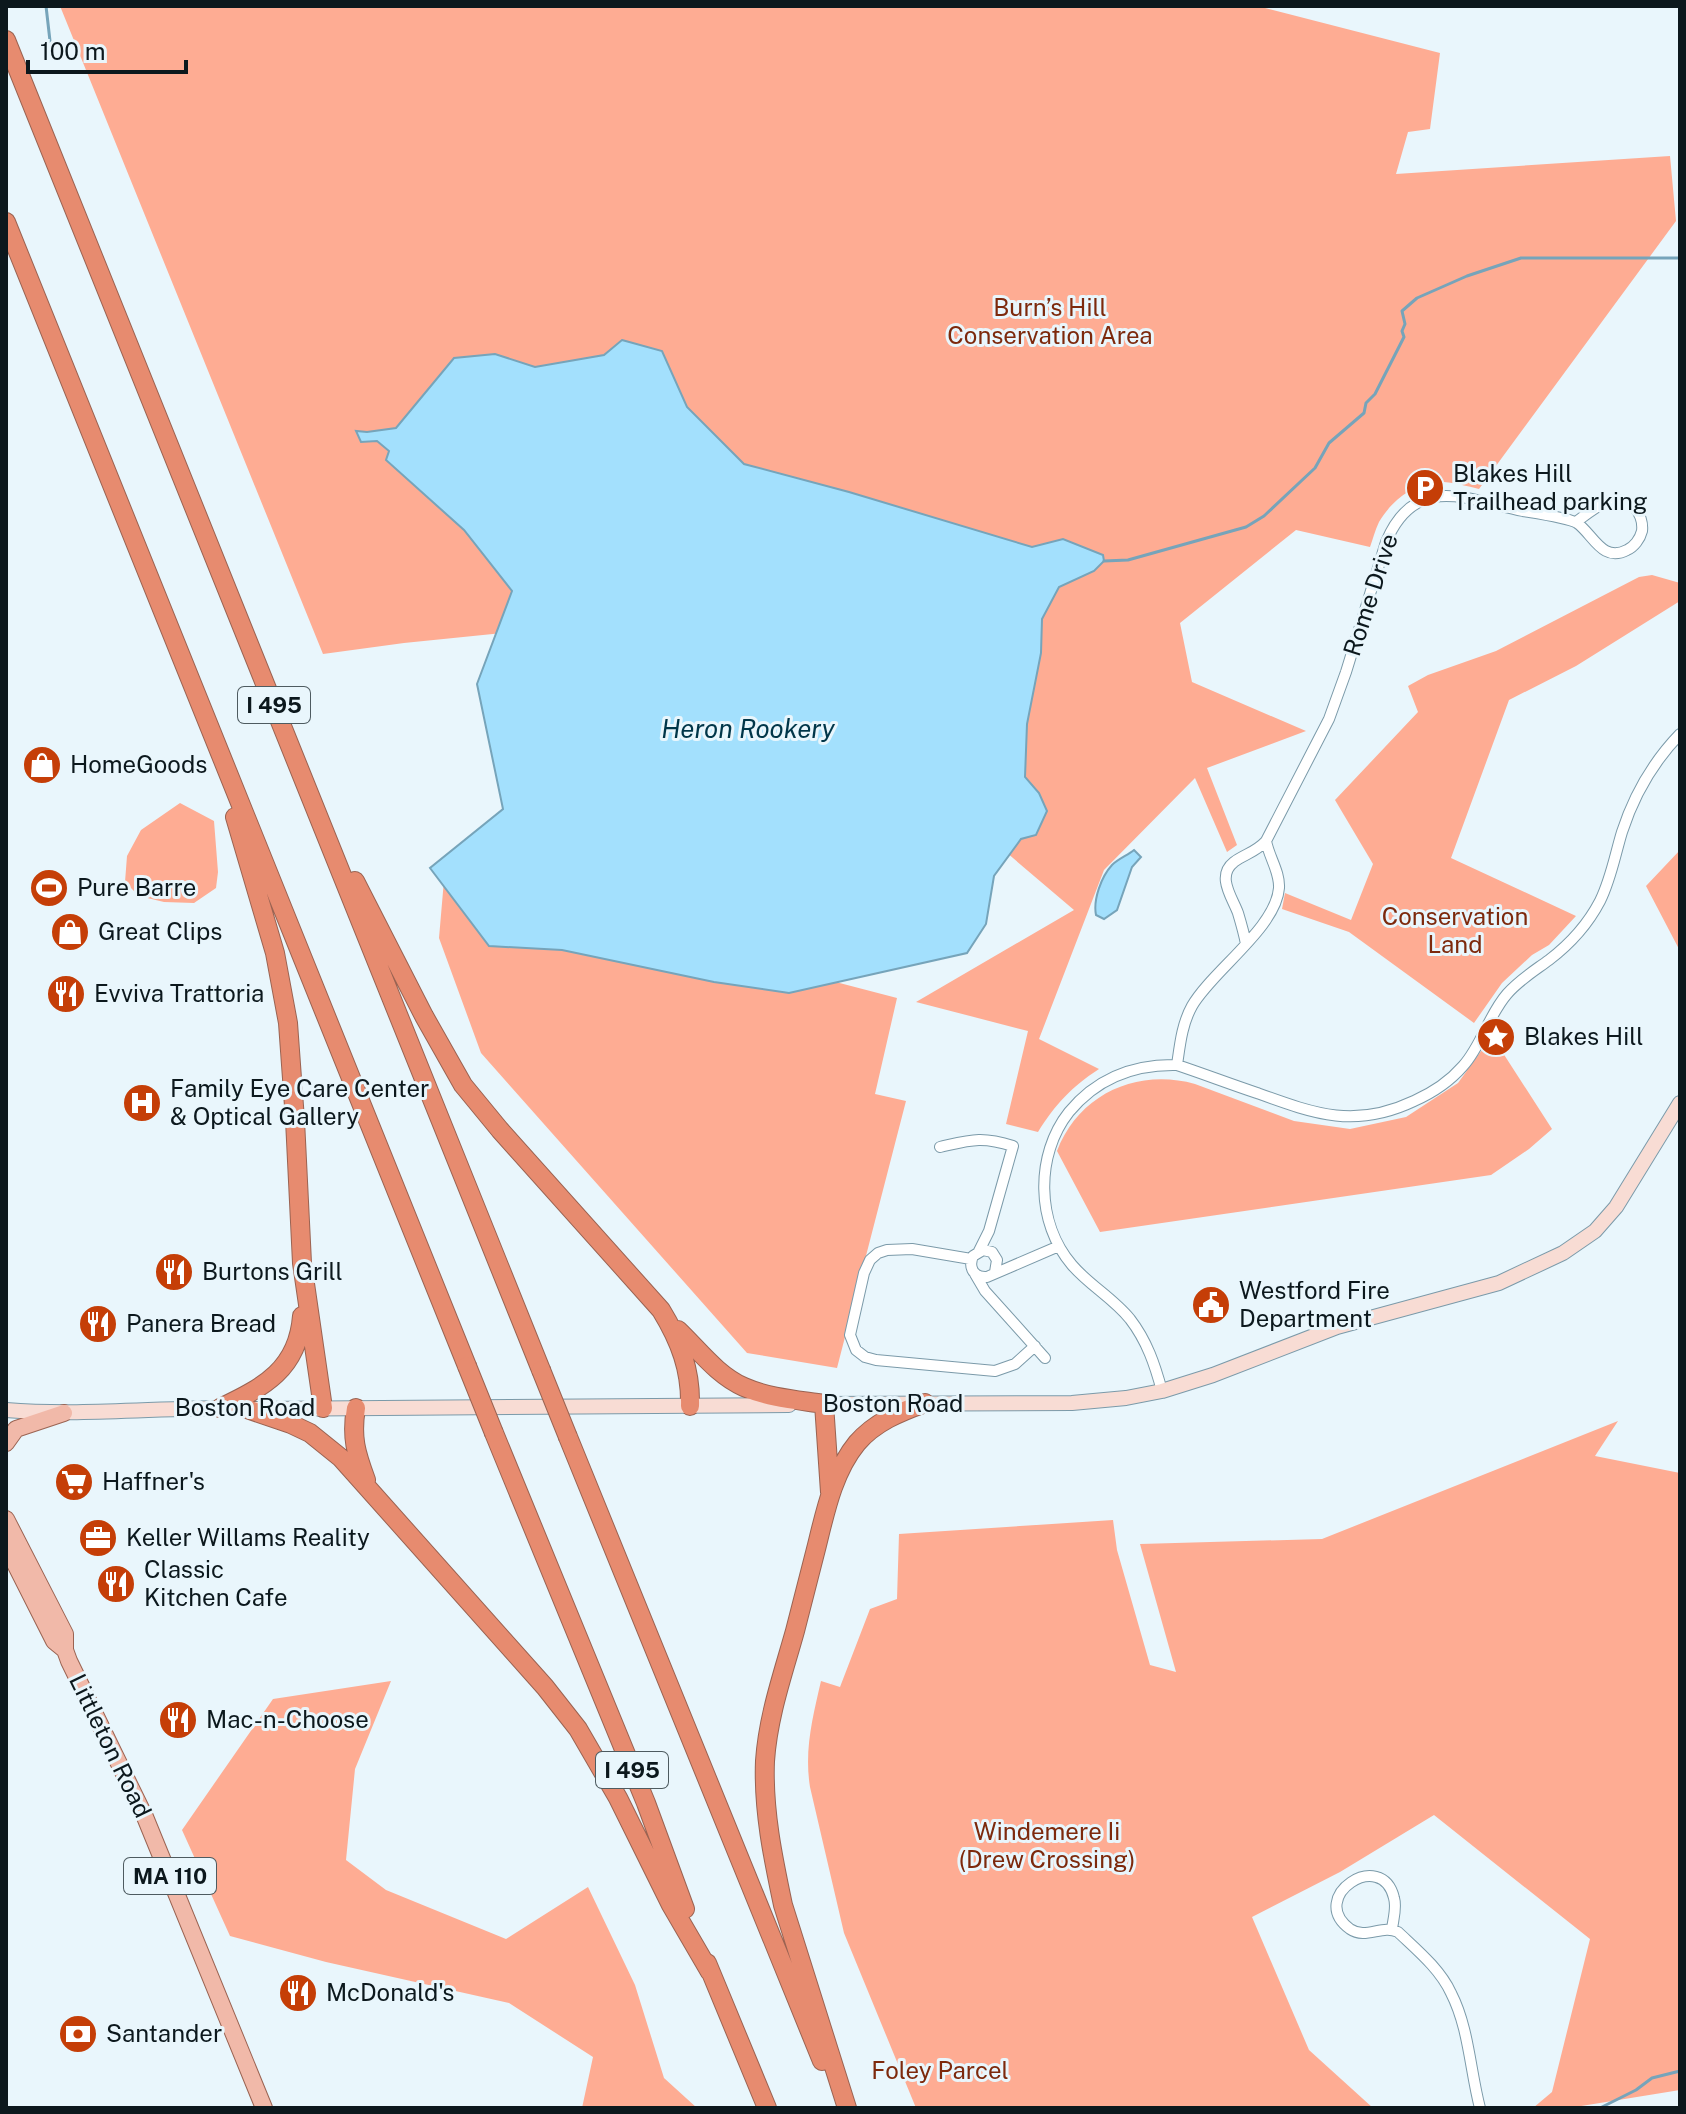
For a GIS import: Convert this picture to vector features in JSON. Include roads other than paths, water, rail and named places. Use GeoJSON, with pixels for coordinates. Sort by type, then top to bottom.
{"type":"FeatureCollection","features":[{"type":"Feature","properties":{"kind":"highway","name":"I 495"},"geometry":{"type":"LineString","coordinates":[[6,40],[568,1437],[844,2108]]}},
{"type":"Feature","properties":{"kind":"highway","name":"I 495"},"geometry":{"type":"LineString","coordinates":[[6,222],[767,2108]]}},
{"type":"Feature","properties":{"kind":"highway"},"geometry":{"type":"LineString","coordinates":[[218,749],[242,845],[275,953],[285,1002],[292,1066],[304,1281],[323,1408]]}},
{"type":"Feature","properties":{"kind":"highway"},"geometry":{"type":"LineString","coordinates":[[311,798],[431,1029],[463,1085],[500,1130],[705,1359],[743,1387],[768,1395],[824,1404],[830,1495]]}},
{"type":"Feature","properties":{"kind":"highway"},"geometry":{"type":"LineString","coordinates":[[220,1408],[280,1373],[298,1338],[304,1281]]}},
{"type":"Feature","properties":{"kind":"highway"},"geometry":{"type":"LineString","coordinates":[[665,1317],[684,1356],[690,1381],[690,1406]]}},
{"type":"Feature","properties":{"kind":"highway"},"geometry":{"type":"LineString","coordinates":[[844,2108],[783,1905],[770,1842],[765,1784],[769,1729],[776,1692],[830,1495],[849,1454],[859,1440],[881,1422],[925,1403]]}},
{"type":"Feature","properties":{"kind":"highway"},"geometry":{"type":"LineString","coordinates":[[356,1408],[353,1429],[355,1446],[369,1490]]}},
{"type":"Feature","properties":{"kind":"highway"},"geometry":{"type":"LineString","coordinates":[[247,1409],[310,1433],[341,1458],[530,1670],[578,1729],[710,1972]]}},
{"type":"Feature","properties":{"kind":"main road","name":"Boston Road"},"geometry":{"type":"LineString","coordinates":[[6,1410],[64,1413],[165,1408],[1086,1402],[1126,1398],[1162,1391],[1213,1375],[1337,1327],[1499,1283],[1563,1253],[1595,1231],[1616,1207],[1680,1103]]}},
{"type":"Feature","properties":{"kind":"main road"},"geometry":{"type":"LineString","coordinates":[[6,1443],[16,1429],[64,1413]]}},
{"type":"Feature","properties":{"kind":"main road","name":"Littleton Road"},"geometry":{"type":"LineString","coordinates":[[6,1519],[65,1634],[65,1650]]}},
{"type":"Feature","properties":{"kind":"main road","name":"Littleton Road"},"geometry":{"type":"LineString","coordinates":[[6,1546],[54,1641],[65,1650],[141,1808],[264,2108]]}},
{"type":"Feature","properties":{"kind":"street","name":"Rome Drive"},"geometry":{"type":"LineString","coordinates":[[1246,944],[1225,882],[1226,873],[1235,860],[1252,853],[1266,841],[1329,719],[1386,542],[1396,520],[1425,498],[1447,495],[1576,522]]}},
{"type":"Feature","properties":{"kind":"street"},"geometry":{"type":"LineString","coordinates":[[1618,500],[1634,507],[1639,514],[1642,531],[1628,550],[1613,553],[1598,546],[1576,522],[1602,504],[1618,500]]}},
{"type":"Feature","properties":{"kind":"street"},"geometry":{"type":"LineString","coordinates":[[1162,1391],[1153,1358],[1139,1332],[1123,1311],[1080,1273],[1059,1246],[1048,1215],[1044,1189],[1049,1152],[1065,1117],[1081,1098],[1104,1080],[1145,1066],[1177,1065],[1322,1115],[1369,1116],[1404,1106],[1432,1092],[1463,1066],[1495,1010],[1514,986],[1563,948],[1593,914],[1611,876],[1622,832],[1636,796],[1656,763],[1680,734]]}},
{"type":"Feature","properties":{"kind":"street"},"geometry":{"type":"LineString","coordinates":[[1177,1065],[1182,1032],[1193,1005],[1246,944],[1276,902],[1279,879],[1266,841]]}},
{"type":"Feature","properties":{"kind":"street"},"geometry":{"type":"LineString","coordinates":[[940,1147],[978,1138],[1013,1146],[989,1231],[971,1267],[981,1286],[1045,1358]]}},
{"type":"Feature","properties":{"kind":"street"},"geometry":{"type":"LineString","coordinates":[[989,1231],[998,1264],[993,1274],[992,1293],[998,1303]]}},
{"type":"Feature","properties":{"kind":"street"},"geometry":{"type":"LineString","coordinates":[[975,1274],[983,1277],[1009,1269],[1059,1246]]}},
{"type":"Feature","properties":{"kind":"street"},"geometry":{"type":"LineString","coordinates":[[1027,1259],[1013,1259],[988,1250],[975,1255],[912,1249],[887,1250],[873,1256],[865,1268],[850,1330],[856,1350],[865,1357],[995,1371],[1015,1364],[1035,1346]]}},
{"type":"Feature","properties":{"kind":"street"},"geometry":{"type":"LineString","coordinates":[[1392,1929],[1394,1898],[1383,1882],[1374,1877],[1359,1877],[1350,1881],[1340,1892],[1337,1904],[1339,1915],[1348,1928],[1368,1934],[1392,1929],[1414,1946],[1450,1990],[1460,2013],[1480,2108]]}},
{"type":"Feature","properties":{"kind":"water","name":"Heron Rookery"},"geometry":{"type":"Polygon","coordinates":[[[622,340],[662,351],[687,407],[744,464],[1032,547],[1063,539],[1103,555],[1104,561],[1094,571],[1059,587],[1042,619],[1041,653],[1027,724],[1025,777],[1039,793],[1047,811],[1036,835],[1021,839],[994,876],[986,924],[967,953],[789,993],[714,982],[562,950],[489,946],[430,868],[503,809],[477,684],[512,591],[464,530],[386,460],[389,451],[377,441],[361,442],[356,431],[396,428],[454,358],[495,354],[535,367],[604,355],[622,340]]]}},
{"type":"Feature","properties":{"kind":"water"},"geometry":{"type":"Polygon","coordinates":[[[1134,850],[1141,857],[1132,867],[1117,910],[1104,919],[1096,915],[1097,896],[1104,876],[1114,863],[1134,850]]]}},
{"type":"Feature","properties":{"kind":"waterway"},"geometry":{"type":"LineString","coordinates":[[44,45],[50,41],[46,6]]}},
{"type":"Feature","properties":{"kind":"waterway"},"geometry":{"type":"LineString","coordinates":[[1104,561],[1128,560],[1246,527],[1264,516],[1315,468],[1329,443],[1364,413],[1366,403],[1375,394],[1404,337],[1402,311],[1417,298],[1467,276],[1521,258],[1680,258]]}},
{"type":"Feature","properties":{"kind":"waterway"},"geometry":{"type":"LineString","coordinates":[[1600,2108],[1652,2078],[1680,2071]]}},
{"type":"Feature","properties":{"kind":"place","name":"Blakes Hill Trailhead parking"},"geometry":{"type":"Point","coordinates":[1425,488]}},
{"type":"Feature","properties":{"kind":"place","name":"HomeGoods"},"geometry":{"type":"Point","coordinates":[42,765]}},
{"type":"Feature","properties":{"kind":"place","name":"Pure Barre"},"geometry":{"type":"Point","coordinates":[49,888]}},
{"type":"Feature","properties":{"kind":"place","name":"Great Clips"},"geometry":{"type":"Point","coordinates":[70,932]}},
{"type":"Feature","properties":{"kind":"place","name":"Evviva Trattoria"},"geometry":{"type":"Point","coordinates":[66,994]}},
{"type":"Feature","properties":{"kind":"place","name":"Blakes Hill"},"geometry":{"type":"Point","coordinates":[1496,1037]}},
{"type":"Feature","properties":{"kind":"place","name":"Family Eye Care Center & Optical Gallery"},"geometry":{"type":"Point","coordinates":[142,1103]}},
{"type":"Feature","properties":{"kind":"place","name":"Burtons Grill"},"geometry":{"type":"Point","coordinates":[174,1272]}},
{"type":"Feature","properties":{"kind":"place","name":"Westford Fire Department"},"geometry":{"type":"Point","coordinates":[1211,1305]}},
{"type":"Feature","properties":{"kind":"place","name":"Panera Bread"},"geometry":{"type":"Point","coordinates":[98,1324]}},
{"type":"Feature","properties":{"kind":"place","name":"Haffner's"},"geometry":{"type":"Point","coordinates":[74,1482]}},
{"type":"Feature","properties":{"kind":"place","name":"Keller Willams Reality"},"geometry":{"type":"Point","coordinates":[98,1538]}},
{"type":"Feature","properties":{"kind":"place","name":"Classic Kitchen Cafe"},"geometry":{"type":"Point","coordinates":[116,1584]}},
{"type":"Feature","properties":{"kind":"place","name":"Mac-n-Choose"},"geometry":{"type":"Point","coordinates":[178,1720]}},
{"type":"Feature","properties":{"kind":"place","name":"McDonald's"},"geometry":{"type":"Point","coordinates":[298,1993]}},
{"type":"Feature","properties":{"kind":"place","name":"Santander"},"geometry":{"type":"Point","coordinates":[78,2034]}},
{"type":"Feature","properties":{"kind":"park label","name":"Burn’s Hill Conservation Area"},"geometry":{"type":"Point","coordinates":[1050,322]}},
{"type":"Feature","properties":{"kind":"park label","name":"Conservation Land"},"geometry":{"type":"Point","coordinates":[1455,931]}},
{"type":"Feature","properties":{"kind":"park label","name":"Windemere Ii (Drew Crossing)"},"geometry":{"type":"Point","coordinates":[1047,1846]}},
{"type":"Feature","properties":{"kind":"park label","name":"Foley Parcel"},"geometry":{"type":"Point","coordinates":[940,2071]}}]}
